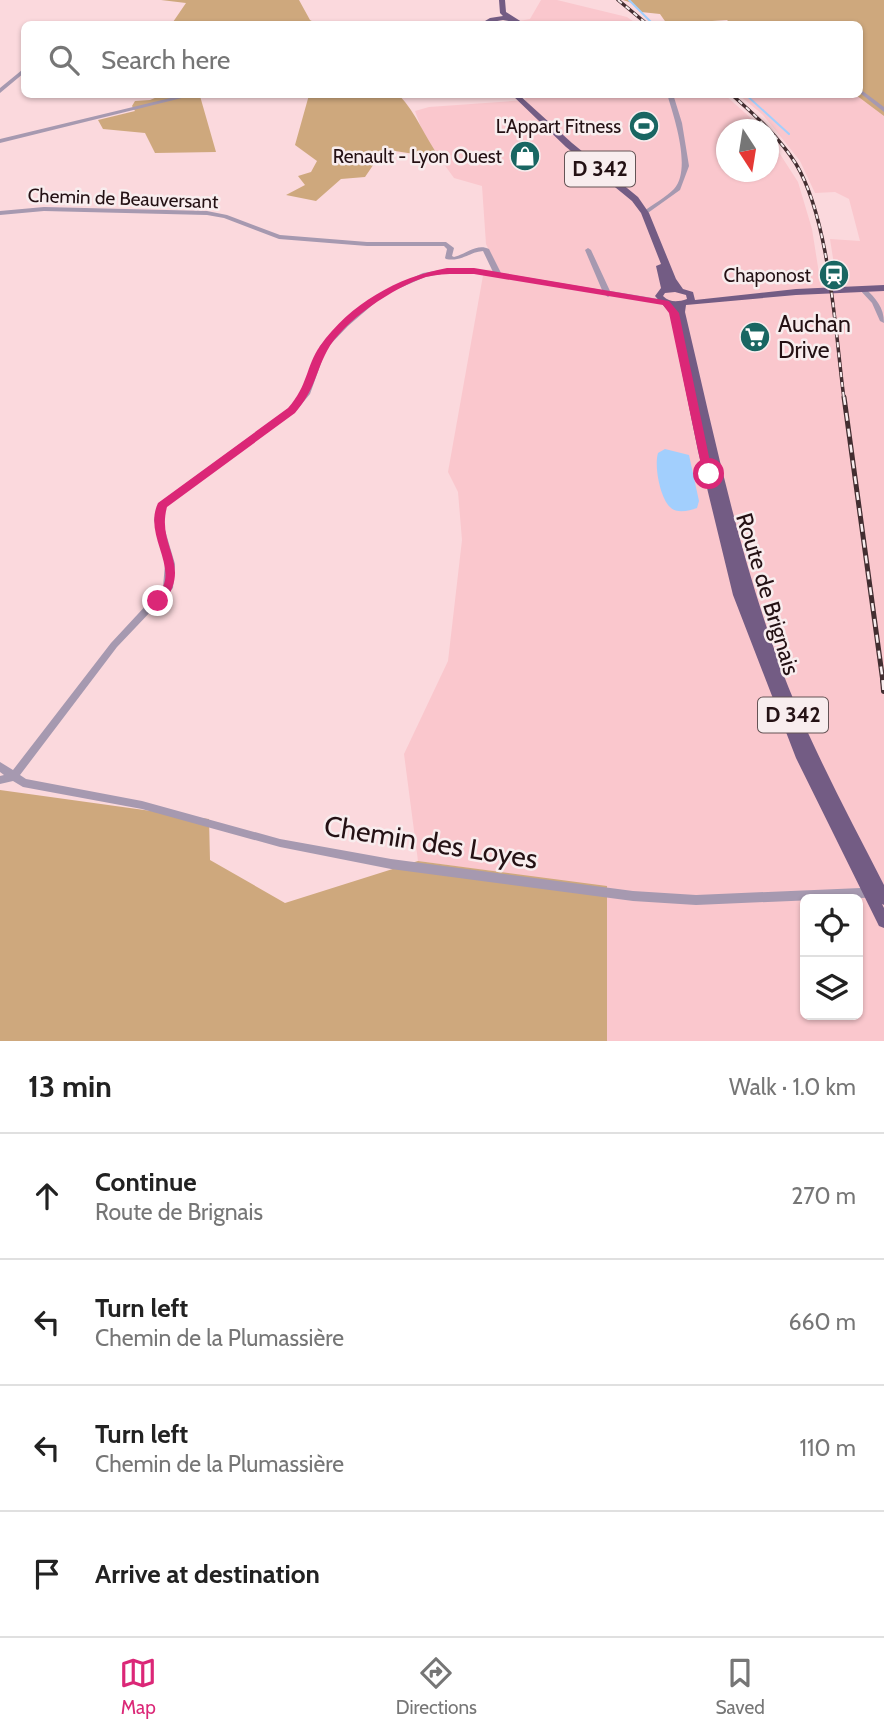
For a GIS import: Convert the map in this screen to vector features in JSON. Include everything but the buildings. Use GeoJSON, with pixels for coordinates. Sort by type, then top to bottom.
{"type":"FeatureCollection","features":[{"type":"Feature","properties":{"kind":"main road"},"geometry":{"type":"LineString","coordinates":[[488,21],[496,17],[496,0]]}},
{"type":"Feature","properties":{"kind":"main road"},"geometry":{"type":"LineString","coordinates":[[502,0],[503,13],[515,21]]}},
{"type":"Feature","properties":{"kind":"main road"},"geometry":{"type":"LineString","coordinates":[[492,19],[510,19]]}},
{"type":"Feature","properties":{"kind":"main road","name":"Route de Brignais"},"geometry":{"type":"LineString","coordinates":[[519,98],[569,145],[626,190],[639,204],[645,213],[659,253],[680,290]]}},
{"type":"Feature","properties":{"kind":"main road","name":"Route de Brignais"},"geometry":{"type":"LineString","coordinates":[[659,253],[664,297],[674,313],[699,431],[739,595],[802,758],[879,894]]}},
{"type":"Feature","properties":{"kind":"main road"},"geometry":{"type":"LineString","coordinates":[[796,292],[839,286],[884,288]]}},
{"type":"Feature","properties":{"kind":"main road"},"geometry":{"type":"LineString","coordinates":[[664,297],[687,301],[884,288]]}},
{"type":"Feature","properties":{"kind":"main road"},"geometry":{"type":"LineString","coordinates":[[664,297],[680,290],[687,301]]}},
{"type":"Feature","properties":{"kind":"main road","name":"Route de Brignais"},"geometry":{"type":"LineString","coordinates":[[687,301],[681,312],[712,451],[750,596],[797,724],[879,894],[884,922]]}},
{"type":"Feature","properties":{"kind":"street"},"geometry":{"type":"LineString","coordinates":[[0,91],[21,74]]}},
{"type":"Feature","properties":{"kind":"street"},"geometry":{"type":"LineString","coordinates":[[863,94],[884,110]]}},
{"type":"Feature","properties":{"kind":"street"},"geometry":{"type":"LineString","coordinates":[[0,141],[179,98]]}},
{"type":"Feature","properties":{"kind":"street"},"geometry":{"type":"LineString","coordinates":[[639,204],[653,205],[678,190],[686,166],[679,122],[671,98]]}},
{"type":"Feature","properties":{"kind":"street"},"geometry":{"type":"LineString","coordinates":[[645,213],[659,202]]}},
{"type":"Feature","properties":{"kind":"street","name":"Chemin de Beauversant"},"geometry":{"type":"LineString","coordinates":[[0,213],[44,209],[218,214],[279,237],[379,244],[446,244],[451,248],[448,258],[454,260],[480,247],[485,249],[498,275]]}},
{"type":"Feature","properties":{"kind":"street"},"geometry":{"type":"LineString","coordinates":[[588,250],[608,295]]}},
{"type":"Feature","properties":{"kind":"street"},"geometry":{"type":"LineString","coordinates":[[0,780],[13,777],[114,645],[168,588],[170,564],[158,520],[159,510],[166,501],[292,410],[306,394],[323,348],[345,324],[382,294],[423,275],[460,270],[608,295],[640,299],[664,297]]}},
{"type":"Feature","properties":{"kind":"street"},"geometry":{"type":"LineString","coordinates":[[875,302],[876,295],[884,288]]}},
{"type":"Feature","properties":{"kind":"street"},"geometry":{"type":"LineString","coordinates":[[863,289],[875,302],[884,321]]}},
{"type":"Feature","properties":{"kind":"street","name":"Chemin des Loyes"},"geometry":{"type":"LineString","coordinates":[[0,766],[23,783],[142,805],[280,843],[391,864],[633,897],[696,900],[879,894]]}},
{"type":"Feature","properties":{"kind":"shaded area"},"geometry":{"type":"Polygon","coordinates":[[[161,0],[299,0],[312,21],[174,21],[186,3],[161,0]]]}},
{"type":"Feature","properties":{"kind":"shaded area"},"geometry":{"type":"Polygon","coordinates":[[[541,0],[557,0],[627,17],[633,21],[519,21],[530,19],[541,0]]]}},
{"type":"Feature","properties":{"kind":"shaded area"},"geometry":{"type":"Polygon","coordinates":[[[623,0],[884,0],[884,116],[860,98],[863,98],[863,21],[665,21],[660,14],[641,12],[632,3],[623,0]]]}},
{"type":"Feature","properties":{"kind":"shaded area"},"geometry":{"type":"Polygon","coordinates":[[[201,98],[216,152],[155,153],[145,133],[103,129],[98,120],[135,111],[132,106],[135,101],[201,98]]]}},
{"type":"Feature","properties":{"kind":"shaded area"},"geometry":{"type":"Polygon","coordinates":[[[308,98],[401,98],[440,158],[395,151],[380,155],[365,177],[341,179],[316,201],[286,195],[305,185],[298,176],[311,172],[317,161],[295,145],[308,98]]]}},
{"type":"Feature","properties":{"kind":"shaded area"},"geometry":{"type":"Polygon","coordinates":[[[525,98],[728,98],[752,119],[716,119],[716,182],[779,182],[779,153],[798,182],[812,229],[821,286],[834,284],[838,278],[830,239],[860,241],[849,199],[835,192],[815,193],[800,161],[779,135],[779,119],[766,119],[743,98],[861,98],[884,114],[884,1041],[607,1041],[607,887],[418,861],[404,754],[448,661],[462,540],[458,492],[448,472],[484,270],[498,269],[486,244],[482,186],[454,178],[425,138],[415,111],[429,107],[526,100],[525,98]]]}},
{"type":"Feature","properties":{"kind":"shaded area"},"geometry":{"type":"Polygon","coordinates":[[[0,790],[209,819],[210,860],[285,903],[418,861],[607,886],[607,1041],[0,1041],[0,790]]]}},
{"type":"Feature","properties":{"kind":"water"},"geometry":{"type":"Polygon","coordinates":[[[665,449],[689,455],[699,501],[697,508],[679,511],[666,502],[657,466],[658,453],[665,449]]]}},
{"type":"Feature","properties":{"kind":"waterway"},"geometry":{"type":"LineString","coordinates":[[629,0],[650,21]]}},
{"type":"Feature","properties":{"kind":"waterway"},"geometry":{"type":"LineString","coordinates":[[749,98],[789,134]]}},
{"type":"Feature","properties":{"kind":"railway"},"geometry":{"type":"LineString","coordinates":[[618,0],[643,21]]}},
{"type":"Feature","properties":{"kind":"railway"},"geometry":{"type":"LineString","coordinates":[[736,98],[758,118],[796,164],[817,215],[834,310],[844,399]]}},
{"type":"Feature","properties":{"kind":"railway"},"geometry":{"type":"LineString","coordinates":[[844,397],[883,682]]}},
{"type":"Feature","properties":{"kind":"railway"},"geometry":{"type":"LineString","coordinates":[[883,680],[884,691]]}},
{"type":"Feature","properties":{"kind":"place","name":"L'Appart Fitness"},"geometry":{"type":"Point","coordinates":[644,126]}},
{"type":"Feature","properties":{"kind":"place","name":"Renault - Lyon Ouest"},"geometry":{"type":"Point","coordinates":[525,156]}},
{"type":"Feature","properties":{"kind":"place","name":"Chaponost"},"geometry":{"type":"Point","coordinates":[834,275]}},
{"type":"Feature","properties":{"kind":"place","name":"Auchan Drive"},"geometry":{"type":"Point","coordinates":[755,337]}},
{"type":"Feature","properties":{"kind":"route"},"geometry":{"type":"LineString","coordinates":[[158,601],[171,582],[170,564],[158,520],[162,505],[292,410],[306,394],[323,348],[345,324],[382,294],[423,275],[447,271],[474,271],[666,303],[674,313],[709,474]]}}]}
